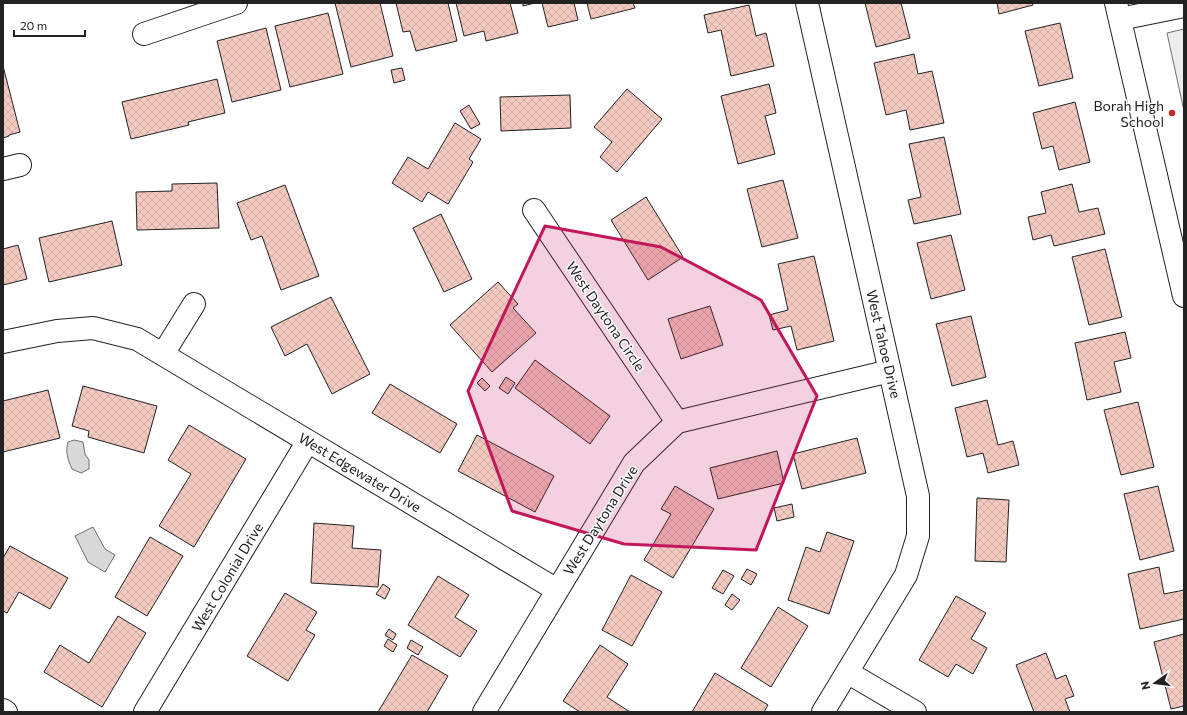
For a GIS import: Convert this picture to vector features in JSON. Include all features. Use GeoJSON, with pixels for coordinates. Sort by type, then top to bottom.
{"type":"FeatureCollection","features":[{"type":"Feature","properties":{"kind":"street"},"geometry":{"type":"LineString","coordinates":[[144,34],[236,3]]}},
{"type":"Feature","properties":{"kind":"street","name":"West Tahoe Drive"},"geometry":{"type":"LineString","coordinates":[[807,3],[918,496],[918,536],[906,575],[823,712]]}},
{"type":"Feature","properties":{"kind":"street"},"geometry":{"type":"LineString","coordinates":[[1184,6],[1118,11],[1184,291]]}},
{"type":"Feature","properties":{"kind":"street","name":"West Daytona Circle"},"geometry":{"type":"LineString","coordinates":[[534,210],[677,422]]}},
{"type":"Feature","properties":{"kind":"street"},"geometry":{"type":"LineString","coordinates":[[163,354],[194,304]]}},
{"type":"Feature","properties":{"kind":"street","name":"West Edgewater Drive"},"geometry":{"type":"LineString","coordinates":[[3,342],[57,331],[93,328],[137,338],[557,590]]}},
{"type":"Feature","properties":{"kind":"street"},"geometry":{"type":"LineString","coordinates":[[677,422],[890,371]]}},
{"type":"Feature","properties":{"kind":"street","name":"West Daytona Drive"},"geometry":{"type":"LineString","coordinates":[[484,712],[634,464],[677,422]]}},
{"type":"Feature","properties":{"kind":"street","name":"West Colonial Drive"},"geometry":{"type":"LineString","coordinates":[[145,712],[308,441]]}},
{"type":"Feature","properties":{"kind":"street"},"geometry":{"type":"LineString","coordinates":[[847,672],[915,712]]}},
{"type":"Feature","properties":{"kind":"highlighted area"},"geometry":{"type":"Polygon","coordinates":[[[545,226],[661,247],[761,300],[817,396],[756,550],[624,544],[512,511],[468,391],[545,226]]]}},
{"type":"Feature","properties":{"kind":"shaded area"},"geometry":{"type":"Polygon","coordinates":[[[1184,29],[1184,111],[1167,33],[1184,29]]]}},
{"type":"Feature","properties":{"kind":"shaded area"},"geometry":{"type":"Polygon","coordinates":[[[74,440],[83,442],[85,454],[89,460],[89,469],[81,473],[72,469],[67,456],[68,442],[74,440]]]}},
{"type":"Feature","properties":{"kind":"shaded area"},"geometry":{"type":"Polygon","coordinates":[[[93,527],[105,549],[115,555],[105,572],[88,562],[75,536],[93,527]]]}},
{"type":"Feature","properties":{"kind":"building"},"geometry":{"type":"Polygon","coordinates":[[[335,3],[380,3],[393,56],[351,67],[335,3]]]}},
{"type":"Feature","properties":{"kind":"building"},"geometry":{"type":"Polygon","coordinates":[[[396,3],[448,3],[457,41],[416,51],[410,31],[403,32],[396,3]]]}},
{"type":"Feature","properties":{"kind":"building"},"geometry":{"type":"Polygon","coordinates":[[[456,3],[510,3],[518,33],[486,41],[484,31],[464,36],[456,3]]]}},
{"type":"Feature","properties":{"kind":"building"},"geometry":{"type":"Polygon","coordinates":[[[523,3],[535,3],[523,6],[523,3]]]}},
{"type":"Feature","properties":{"kind":"building"},"geometry":{"type":"Polygon","coordinates":[[[542,3],[574,3],[578,20],[548,27],[542,3]]]}},
{"type":"Feature","properties":{"kind":"building"},"geometry":{"type":"Polygon","coordinates":[[[587,3],[633,3],[635,8],[591,19],[587,3]]]}},
{"type":"Feature","properties":{"kind":"building"},"geometry":{"type":"Polygon","coordinates":[[[865,3],[901,3],[910,38],[876,47],[865,3]]]}},
{"type":"Feature","properties":{"kind":"building"},"geometry":{"type":"Polygon","coordinates":[[[997,3],[1032,3],[1033,5],[999,14],[997,3]]]}},
{"type":"Feature","properties":{"kind":"building"},"geometry":{"type":"Polygon","coordinates":[[[749,5],[756,36],[766,33],[774,66],[731,76],[721,30],[708,33],[704,15],[749,5]]]}},
{"type":"Feature","properties":{"kind":"building"},"geometry":{"type":"Polygon","coordinates":[[[328,13],[343,74],[290,87],[275,26],[328,13]]]}},
{"type":"Feature","properties":{"kind":"building"},"geometry":{"type":"Polygon","coordinates":[[[1060,23],[1073,78],[1039,86],[1025,31],[1060,23]]]}},
{"type":"Feature","properties":{"kind":"building"},"geometry":{"type":"Polygon","coordinates":[[[266,28],[281,90],[232,102],[217,41],[266,28]]]}},
{"type":"Feature","properties":{"kind":"building"},"geometry":{"type":"Polygon","coordinates":[[[914,54],[918,74],[932,71],[944,123],[910,130],[906,110],[886,115],[874,63],[914,54]]]}},
{"type":"Feature","properties":{"kind":"building"},"geometry":{"type":"Polygon","coordinates":[[[3,66],[20,132],[3,138],[3,66]]]}},
{"type":"Feature","properties":{"kind":"building"},"geometry":{"type":"Polygon","coordinates":[[[402,68],[405,80],[394,83],[391,70],[402,68]]]}},
{"type":"Feature","properties":{"kind":"building"},"geometry":{"type":"Polygon","coordinates":[[[217,79],[225,113],[188,122],[189,125],[131,139],[122,102],[217,79]]]}},
{"type":"Feature","properties":{"kind":"building"},"geometry":{"type":"Polygon","coordinates":[[[769,84],[776,113],[765,116],[775,154],[738,164],[721,96],[769,84]]]}},
{"type":"Feature","properties":{"kind":"building"},"geometry":{"type":"Polygon","coordinates":[[[627,89],[662,119],[617,172],[600,157],[612,142],[594,127],[627,89]]]}},
{"type":"Feature","properties":{"kind":"building"},"geometry":{"type":"Polygon","coordinates":[[[570,95],[571,128],[501,131],[500,97],[570,95]]]}},
{"type":"Feature","properties":{"kind":"building"},"geometry":{"type":"Polygon","coordinates":[[[1075,102],[1090,162],[1059,170],[1053,146],[1042,149],[1033,113],[1075,102]]]}},
{"type":"Feature","properties":{"kind":"building"},"geometry":{"type":"Polygon","coordinates":[[[469,105],[480,124],[471,129],[460,111],[469,105]]]}},
{"type":"Feature","properties":{"kind":"building"},"geometry":{"type":"Polygon","coordinates":[[[455,123],[481,139],[469,159],[473,162],[448,204],[428,192],[422,202],[392,183],[408,157],[428,169],[455,123]]]}},
{"type":"Feature","properties":{"kind":"building"},"geometry":{"type":"Polygon","coordinates":[[[944,137],[961,214],[914,224],[908,200],[921,197],[909,144],[944,137]]]}},
{"type":"Feature","properties":{"kind":"building"},"geometry":{"type":"Polygon","coordinates":[[[783,180],[798,238],[762,247],[747,189],[783,180]]]}},
{"type":"Feature","properties":{"kind":"building"},"geometry":{"type":"Polygon","coordinates":[[[217,183],[219,228],[137,230],[136,192],[172,191],[172,184],[217,183]]]}},
{"type":"Feature","properties":{"kind":"building"},"geometry":{"type":"Polygon","coordinates":[[[1072,184],[1079,212],[1098,208],[1105,234],[1054,246],[1051,235],[1033,240],[1028,217],[1046,213],[1041,192],[1072,184]]]}},
{"type":"Feature","properties":{"kind":"building"},"geometry":{"type":"Polygon","coordinates":[[[285,185],[319,276],[281,290],[262,236],[251,240],[237,203],[285,185]]]}},
{"type":"Feature","properties":{"kind":"building"},"geometry":{"type":"Polygon","coordinates":[[[646,197],[683,257],[648,280],[611,220],[646,197]]]}},
{"type":"Feature","properties":{"kind":"building"},"geometry":{"type":"Polygon","coordinates":[[[441,214],[472,279],[444,292],[413,228],[441,214]]]}},
{"type":"Feature","properties":{"kind":"building"},"geometry":{"type":"Polygon","coordinates":[[[112,221],[122,265],[49,282],[39,238],[112,221]]]}},
{"type":"Feature","properties":{"kind":"building"},"geometry":{"type":"Polygon","coordinates":[[[951,235],[965,290],[931,299],[917,243],[951,235]]]}},
{"type":"Feature","properties":{"kind":"building"},"geometry":{"type":"Polygon","coordinates":[[[18,245],[27,279],[3,285],[3,249],[18,245]]]}},
{"type":"Feature","properties":{"kind":"building"},"geometry":{"type":"Polygon","coordinates":[[[1105,249],[1122,317],[1089,325],[1072,257],[1105,249]]]}},
{"type":"Feature","properties":{"kind":"building"},"geometry":{"type":"Polygon","coordinates":[[[814,256],[834,341],[797,350],[791,326],[773,330],[769,315],[788,310],[778,264],[814,256]]]}},
{"type":"Feature","properties":{"kind":"building"},"geometry":{"type":"Polygon","coordinates":[[[498,282],[518,304],[513,308],[536,333],[492,372],[450,325],[498,282]]]}},
{"type":"Feature","properties":{"kind":"building"},"geometry":{"type":"Polygon","coordinates":[[[331,297],[370,374],[332,394],[307,344],[285,356],[271,327],[331,297]]]}},
{"type":"Feature","properties":{"kind":"building"},"geometry":{"type":"Polygon","coordinates":[[[710,306],[723,345],[681,359],[668,319],[710,306]]]}},
{"type":"Feature","properties":{"kind":"building"},"geometry":{"type":"Polygon","coordinates":[[[971,316],[986,377],[952,386],[936,324],[971,316]]]}},
{"type":"Feature","properties":{"kind":"building"},"geometry":{"type":"Polygon","coordinates":[[[1125,332],[1131,358],[1114,362],[1121,392],[1087,400],[1075,343],[1125,332]]]}},
{"type":"Feature","properties":{"kind":"building"},"geometry":{"type":"Polygon","coordinates":[[[535,360],[610,416],[590,444],[515,388],[535,360]]]}},
{"type":"Feature","properties":{"kind":"building"},"geometry":{"type":"Polygon","coordinates":[[[506,377],[515,383],[508,394],[499,388],[506,377]]]}},
{"type":"Feature","properties":{"kind":"building"},"geometry":{"type":"Polygon","coordinates":[[[482,378],[490,386],[485,391],[477,383],[482,378]]]}},
{"type":"Feature","properties":{"kind":"building"},"geometry":{"type":"Polygon","coordinates":[[[390,384],[457,424],[440,453],[372,413],[390,384]]]}},
{"type":"Feature","properties":{"kind":"building"},"geometry":{"type":"Polygon","coordinates":[[[83,386],[157,406],[144,453],[88,437],[89,431],[72,426],[83,386]]]}},
{"type":"Feature","properties":{"kind":"building"},"geometry":{"type":"Polygon","coordinates":[[[48,390],[60,438],[3,452],[3,401],[48,390]]]}},
{"type":"Feature","properties":{"kind":"building"},"geometry":{"type":"Polygon","coordinates":[[[987,400],[998,445],[1013,441],[1019,465],[988,473],[983,453],[967,457],[955,408],[987,400]]]}},
{"type":"Feature","properties":{"kind":"building"},"geometry":{"type":"Polygon","coordinates":[[[1138,402],[1154,467],[1121,475],[1104,410],[1138,402]]]}},
{"type":"Feature","properties":{"kind":"building"},"geometry":{"type":"Polygon","coordinates":[[[189,425],[246,459],[194,547],[159,526],[191,474],[168,460],[189,425]]]}},
{"type":"Feature","properties":{"kind":"building"},"geometry":{"type":"Polygon","coordinates":[[[477,435],[554,476],[535,512],[458,471],[477,435]]]}},
{"type":"Feature","properties":{"kind":"building"},"geometry":{"type":"Polygon","coordinates":[[[857,438],[866,473],[802,489],[793,454],[857,438]]]}},
{"type":"Feature","properties":{"kind":"building"},"geometry":{"type":"Polygon","coordinates":[[[777,451],[784,483],[718,499],[710,468],[777,451]]]}},
{"type":"Feature","properties":{"kind":"building"},"geometry":{"type":"Polygon","coordinates":[[[675,486],[714,509],[673,578],[644,560],[671,514],[661,509],[675,486]]]}},
{"type":"Feature","properties":{"kind":"building"},"geometry":{"type":"Polygon","coordinates":[[[1158,486],[1174,551],[1140,560],[1124,494],[1158,486]]]}},
{"type":"Feature","properties":{"kind":"building"},"geometry":{"type":"Polygon","coordinates":[[[977,498],[1009,500],[1006,562],[975,561],[977,498]]]}},
{"type":"Feature","properties":{"kind":"building"},"geometry":{"type":"Polygon","coordinates":[[[792,504],[794,517],[777,521],[774,508],[792,504]]]}},
{"type":"Feature","properties":{"kind":"building"},"geometry":{"type":"Polygon","coordinates":[[[314,523],[354,526],[352,548],[381,550],[378,587],[311,583],[314,523]]]}},
{"type":"Feature","properties":{"kind":"building"},"geometry":{"type":"Polygon","coordinates":[[[827,532],[854,541],[829,614],[788,600],[806,547],[820,552],[827,532]]]}},
{"type":"Feature","properties":{"kind":"building"},"geometry":{"type":"Polygon","coordinates":[[[150,537],[183,556],[147,616],[115,597],[150,537]]]}},
{"type":"Feature","properties":{"kind":"building"},"geometry":{"type":"Polygon","coordinates":[[[10,546],[68,578],[50,609],[19,592],[7,613],[3,611],[3,558],[10,546]]]}},
{"type":"Feature","properties":{"kind":"building"},"geometry":{"type":"Polygon","coordinates":[[[1159,567],[1164,594],[1184,590],[1184,619],[1140,629],[1128,574],[1159,567]]]}},
{"type":"Feature","properties":{"kind":"building"},"geometry":{"type":"Polygon","coordinates":[[[747,569],[757,574],[751,585],[741,579],[747,569]]]}},
{"type":"Feature","properties":{"kind":"building"},"geometry":{"type":"Polygon","coordinates":[[[723,570],[734,576],[723,594],[712,588],[723,570]]]}},
{"type":"Feature","properties":{"kind":"building"},"geometry":{"type":"Polygon","coordinates":[[[631,575],[662,592],[632,646],[602,630],[631,575]]]}},
{"type":"Feature","properties":{"kind":"building"},"geometry":{"type":"Polygon","coordinates":[[[438,576],[469,595],[455,617],[477,631],[460,657],[408,625],[438,576]]]}},
{"type":"Feature","properties":{"kind":"building"},"geometry":{"type":"Polygon","coordinates":[[[383,584],[390,589],[385,599],[376,594],[383,584]]]}},
{"type":"Feature","properties":{"kind":"building"},"geometry":{"type":"Polygon","coordinates":[[[285,593],[317,612],[306,630],[315,635],[288,681],[247,656],[285,593]]]}},
{"type":"Feature","properties":{"kind":"building"},"geometry":{"type":"Polygon","coordinates":[[[732,594],[740,600],[732,610],[725,605],[732,594]]]}},
{"type":"Feature","properties":{"kind":"building"},"geometry":{"type":"Polygon","coordinates":[[[956,596],[986,613],[971,639],[987,648],[973,674],[956,664],[948,677],[919,660],[956,596]]]}},
{"type":"Feature","properties":{"kind":"building"},"geometry":{"type":"Polygon","coordinates":[[[778,607],[808,626],[771,687],[741,668],[778,607]]]}},
{"type":"Feature","properties":{"kind":"building"},"geometry":{"type":"Polygon","coordinates":[[[118,616],[146,633],[102,707],[44,672],[60,645],[89,663],[118,616]]]}},
{"type":"Feature","properties":{"kind":"building"},"geometry":{"type":"Polygon","coordinates":[[[389,629],[396,634],[393,640],[385,635],[389,629]]]}},
{"type":"Feature","properties":{"kind":"building"},"geometry":{"type":"Polygon","coordinates":[[[1184,634],[1184,706],[1171,709],[1154,642],[1184,634]]]}},
{"type":"Feature","properties":{"kind":"building"},"geometry":{"type":"Polygon","coordinates":[[[388,639],[397,645],[393,652],[384,646],[388,639]]]}},
{"type":"Feature","properties":{"kind":"building"},"geometry":{"type":"Polygon","coordinates":[[[411,640],[423,647],[418,655],[407,648],[411,640]]]}},
{"type":"Feature","properties":{"kind":"building"},"geometry":{"type":"Polygon","coordinates":[[[600,645],[628,664],[607,697],[630,712],[580,712],[563,701],[600,645]]]}},
{"type":"Feature","properties":{"kind":"building"},"geometry":{"type":"Polygon","coordinates":[[[1046,653],[1056,679],[1066,675],[1074,696],[1065,699],[1070,712],[1034,712],[1016,665],[1046,653]]]}},
{"type":"Feature","properties":{"kind":"building"},"geometry":{"type":"Polygon","coordinates":[[[412,655],[448,676],[427,712],[378,712],[412,655]]]}},
{"type":"Feature","properties":{"kind":"building"},"geometry":{"type":"Polygon","coordinates":[[[715,673],[768,705],[764,712],[692,712],[715,673]]]}},
{"type":"Feature","properties":{"kind":"place","name":"Borah High School"},"geometry":{"type":"Point","coordinates":[1172,113]}}]}
